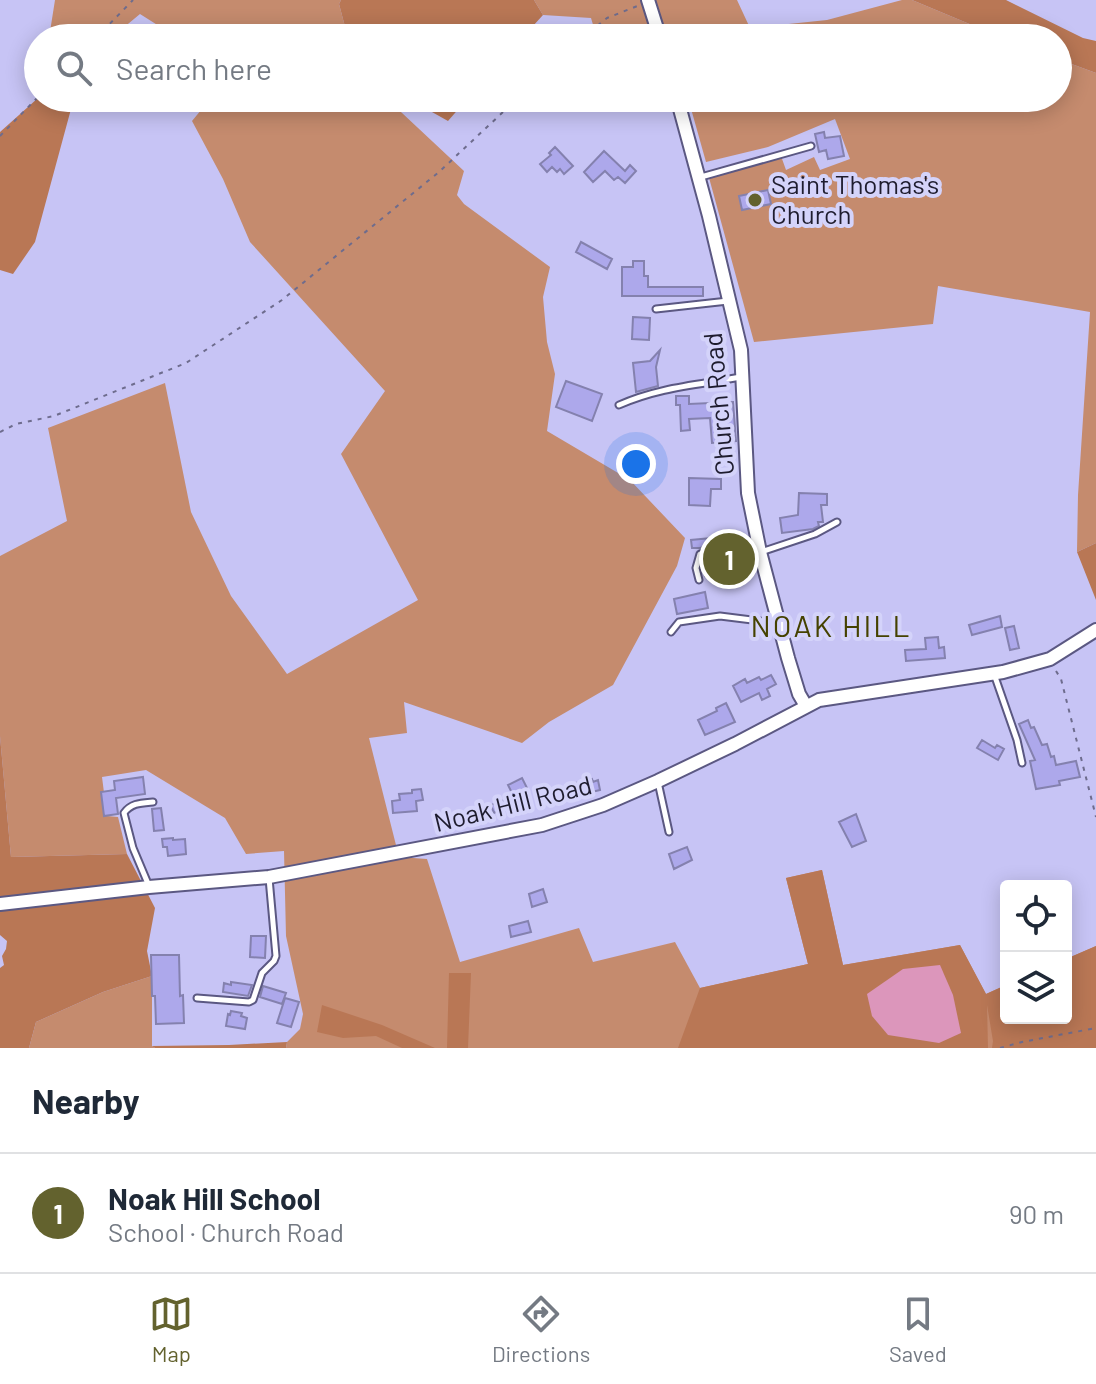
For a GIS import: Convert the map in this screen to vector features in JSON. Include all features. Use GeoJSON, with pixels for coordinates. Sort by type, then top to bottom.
{"type":"FeatureCollection","features":[{"type":"Feature","properties":{"kind":"street"},"geometry":{"type":"LineString","coordinates":[[648,1],[655,24]]}},
{"type":"Feature","properties":{"kind":"street","name":"Church Road"},"geometry":{"type":"LineString","coordinates":[[681,112],[741,350],[748,493],[759,547],[795,682],[806,706]]}},
{"type":"Feature","properties":{"kind":"street","name":"Noak Hill Road"},"geometry":{"type":"LineString","coordinates":[[0,904],[269,877],[542,825],[603,805],[658,781],[819,700],[994,673],[1054,656],[1096,630]]}},
{"type":"Feature","properties":{"kind":"lane"},"geometry":{"type":"LineString","coordinates":[[698,178],[811,146]]}},
{"type":"Feature","properties":{"kind":"lane"},"geometry":{"type":"LineString","coordinates":[[656,309],[729,301]]}},
{"type":"Feature","properties":{"kind":"lane"},"geometry":{"type":"LineString","coordinates":[[619,405],[665,389],[742,377]]}},
{"type":"Feature","properties":{"kind":"lane"},"geometry":{"type":"LineString","coordinates":[[699,580],[696,568],[700,554],[726,545],[759,547],[815,534],[837,522]]}},
{"type":"Feature","properties":{"kind":"lane"},"geometry":{"type":"LineString","coordinates":[[671,632],[679,622],[708,617],[779,623]]}},
{"type":"Feature","properties":{"kind":"lane"},"geometry":{"type":"LineString","coordinates":[[994,673],[1022,763]]}},
{"type":"Feature","properties":{"kind":"lane"},"geometry":{"type":"LineString","coordinates":[[658,781],[669,832]]}},
{"type":"Feature","properties":{"kind":"lane"},"geometry":{"type":"LineString","coordinates":[[149,887],[133,848],[124,813],[128,807],[153,802]]}},
{"type":"Feature","properties":{"kind":"lane"},"geometry":{"type":"LineString","coordinates":[[197,998],[253,1000],[262,973],[276,956],[269,877]]}},
{"type":"Feature","properties":{"kind":"path"},"geometry":{"type":"LineString","coordinates":[[110,24],[133,0]]}},
{"type":"Feature","properties":{"kind":"path"},"geometry":{"type":"LineString","coordinates":[[600,24],[648,1]]}},
{"type":"Feature","properties":{"kind":"path"},"geometry":{"type":"LineString","coordinates":[[0,136],[24,111]]}},
{"type":"Feature","properties":{"kind":"path"},"geometry":{"type":"LineString","coordinates":[[0,432],[16,424],[54,416],[186,363],[282,300],[439,172],[503,112]]}},
{"type":"Feature","properties":{"kind":"path"},"geometry":{"type":"LineString","coordinates":[[1054,656],[1096,817]]}},
{"type":"Feature","properties":{"kind":"path"},"geometry":{"type":"LineString","coordinates":[[1000,1048],[1096,1028]]}},
{"type":"Feature","properties":{"kind":"shaded area"},"geometry":{"type":"Polygon","coordinates":[[[55,0],[341,0],[339,4],[344,24],[156,24],[140,14],[128,24],[51,24],[55,0]]]}},
{"type":"Feature","properties":{"kind":"shaded area"},"geometry":{"type":"Polygon","coordinates":[[[341,0],[534,0],[543,15],[535,24],[344,24],[339,4],[341,0]]]}},
{"type":"Feature","properties":{"kind":"shaded area"},"geometry":{"type":"Polygon","coordinates":[[[534,0],[737,0],[748,24],[593,24],[591,18],[543,15],[534,0]]]}},
{"type":"Feature","properties":{"kind":"shaded area"},"geometry":{"type":"Polygon","coordinates":[[[912,0],[969,24],[788,24],[827,20],[912,0]]]}},
{"type":"Feature","properties":{"kind":"shaded area"},"geometry":{"type":"Polygon","coordinates":[[[912,0],[1006,0],[1055,24],[969,24],[912,0]]]}},
{"type":"Feature","properties":{"kind":"shaded area"},"geometry":{"type":"Polygon","coordinates":[[[1072,33],[1096,41],[1096,73],[1072,64],[1072,33]]]}},
{"type":"Feature","properties":{"kind":"shaded area"},"geometry":{"type":"Polygon","coordinates":[[[1072,64],[1096,73],[1096,543],[1077,552],[1090,312],[938,286],[933,324],[754,342],[708,174],[781,156],[786,170],[814,157],[820,170],[850,159],[835,119],[768,147],[706,162],[692,112],[1072,112],[1072,64]]]}},
{"type":"Feature","properties":{"kind":"shaded area"},"geometry":{"type":"Polygon","coordinates":[[[24,111],[70,112],[35,242],[13,274],[0,270],[0,132],[24,111]]]}},
{"type":"Feature","properties":{"kind":"shaded area"},"geometry":{"type":"Polygon","coordinates":[[[199,112],[401,112],[464,171],[457,195],[464,204],[550,267],[543,297],[547,342],[555,374],[547,431],[630,480],[685,538],[677,566],[613,685],[549,722],[522,743],[404,702],[407,733],[369,738],[399,857],[427,859],[460,962],[579,928],[593,962],[675,942],[700,988],[808,964],[786,878],[822,870],[843,965],[960,945],[986,994],[1000,988],[1000,1024],[1072,1024],[1072,956],[1096,946],[1096,1048],[286,1048],[287,1042],[300,1029],[303,1014],[286,936],[284,851],[246,854],[225,818],[146,770],[102,777],[107,816],[118,817],[127,854],[11,857],[0,736],[0,556],[67,521],[48,428],[165,383],[191,512],[231,596],[287,674],[418,600],[341,454],[385,391],[250,242],[223,179],[192,121],[199,112]]]}},
{"type":"Feature","properties":{"kind":"shaded area"},"geometry":{"type":"Polygon","coordinates":[[[432,112],[456,112],[448,121],[432,112]]]}},
{"type":"Feature","properties":{"kind":"shaded area"},"geometry":{"type":"Polygon","coordinates":[[[1096,543],[1096,600],[1077,552],[1096,543]]]}},
{"type":"Feature","properties":{"kind":"shaded area"},"geometry":{"type":"Polygon","coordinates":[[[0,736],[11,857],[127,854],[155,908],[147,951],[152,976],[103,992],[36,1022],[29,1048],[0,1048],[0,968],[4,965],[2,956],[7,941],[0,935],[0,736]]]}},
{"type":"Feature","properties":{"kind":"shaded area"},"geometry":{"type":"Polygon","coordinates":[[[822,870],[843,965],[960,945],[986,994],[1000,988],[1000,1024],[1072,1024],[1072,956],[1096,946],[1096,1048],[992,1048],[987,1005],[988,1048],[678,1048],[700,988],[808,964],[786,878],[822,870]]]}},
{"type":"Feature","properties":{"kind":"shaded area"},"geometry":{"type":"Polygon","coordinates":[[[940,965],[953,995],[961,1033],[939,1043],[888,1035],[872,1016],[867,994],[903,969],[940,965]]]}},
{"type":"Feature","properties":{"kind":"shaded area"},"geometry":{"type":"Polygon","coordinates":[[[449,973],[471,973],[468,1048],[447,1048],[449,973]]]}},
{"type":"Feature","properties":{"kind":"shaded area"},"geometry":{"type":"Polygon","coordinates":[[[152,976],[152,1046],[155,1048],[29,1048],[36,1022],[103,992],[152,976]]]}},
{"type":"Feature","properties":{"kind":"shaded area"},"geometry":{"type":"Polygon","coordinates":[[[322,1005],[382,1025],[435,1048],[402,1048],[376,1036],[343,1038],[317,1032],[322,1005]]]}},
{"type":"Feature","properties":{"kind":"shaded area"},"geometry":{"type":"Polygon","coordinates":[[[287,1042],[286,1048],[152,1046],[229,1045],[287,1042]]]}},
{"type":"Feature","properties":{"kind":"building"},"geometry":{"type":"Polygon","coordinates":[[[824,132],[825,138],[840,136],[844,156],[828,159],[826,150],[819,152],[815,134],[824,132]]]}},
{"type":"Feature","properties":{"kind":"building"},"geometry":{"type":"Polygon","coordinates":[[[555,147],[573,166],[564,174],[552,167],[547,172],[540,164],[555,147]]]}},
{"type":"Feature","properties":{"kind":"building"},"geometry":{"type":"Polygon","coordinates":[[[604,151],[625,171],[630,165],[636,171],[625,183],[618,177],[614,180],[605,171],[593,182],[584,172],[604,151]]]}},
{"type":"Feature","properties":{"kind":"building","name":"Saint Thomas's Church"},"geometry":{"type":"Polygon","coordinates":[[[768,190],[771,204],[742,210],[739,196],[768,190]]]}},
{"type":"Feature","properties":{"kind":"building"},"geometry":{"type":"Polygon","coordinates":[[[581,242],[612,259],[607,269],[576,252],[581,242]]]}},
{"type":"Feature","properties":{"kind":"building"},"geometry":{"type":"Polygon","coordinates":[[[633,261],[644,261],[648,287],[703,287],[703,296],[622,296],[622,267],[633,267],[633,261]]]}},
{"type":"Feature","properties":{"kind":"building"},"geometry":{"type":"Polygon","coordinates":[[[633,317],[650,318],[649,340],[632,339],[633,317]]]}},
{"type":"Feature","properties":{"kind":"building"},"geometry":{"type":"Polygon","coordinates":[[[660,350],[656,367],[658,386],[636,392],[633,363],[650,361],[660,350]]]}},
{"type":"Feature","properties":{"kind":"building"},"geometry":{"type":"Polygon","coordinates":[[[566,381],[602,394],[592,421],[556,407],[566,381]]]}},
{"type":"Feature","properties":{"kind":"building"},"geometry":{"type":"Polygon","coordinates":[[[676,396],[689,396],[689,404],[733,402],[736,441],[712,443],[710,418],[689,419],[690,430],[681,431],[680,405],[676,405],[676,396]]]}},
{"type":"Feature","properties":{"kind":"building"},"geometry":{"type":"Polygon","coordinates":[[[689,478],[721,479],[721,489],[711,489],[710,506],[689,505],[689,478]]]}},
{"type":"Feature","properties":{"kind":"building"},"geometry":{"type":"Polygon","coordinates":[[[799,493],[827,494],[827,505],[821,505],[823,522],[818,522],[819,526],[813,529],[782,533],[780,518],[798,515],[799,493]]]}},
{"type":"Feature","properties":{"kind":"building"},"geometry":{"type":"Polygon","coordinates":[[[711,538],[712,544],[692,548],[691,540],[711,538]]]}},
{"type":"Feature","properties":{"kind":"building"},"geometry":{"type":"Polygon","coordinates":[[[743,549],[745,560],[723,564],[725,575],[705,576],[704,558],[727,550],[743,549]]]}},
{"type":"Feature","properties":{"kind":"building"},"geometry":{"type":"Polygon","coordinates":[[[705,592],[708,608],[677,614],[674,599],[705,592]]]}},
{"type":"Feature","properties":{"kind":"building"},"geometry":{"type":"Polygon","coordinates":[[[1000,616],[1002,627],[972,635],[969,625],[1000,616]]]}},
{"type":"Feature","properties":{"kind":"building"},"geometry":{"type":"Polygon","coordinates":[[[1014,626],[1019,648],[1010,650],[1005,628],[1014,626]]]}},
{"type":"Feature","properties":{"kind":"building"},"geometry":{"type":"Polygon","coordinates":[[[938,637],[939,648],[944,647],[945,658],[906,661],[905,650],[926,649],[925,638],[938,637]]]}},
{"type":"Feature","properties":{"kind":"building"},"geometry":{"type":"Polygon","coordinates":[[[771,675],[776,684],[767,689],[770,696],[762,700],[759,693],[741,702],[733,686],[745,679],[747,683],[771,675]]]}},
{"type":"Feature","properties":{"kind":"building"},"geometry":{"type":"Polygon","coordinates":[[[726,703],[735,722],[705,735],[698,720],[726,703]]]}},
{"type":"Feature","properties":{"kind":"building"},"geometry":{"type":"Polygon","coordinates":[[[1028,720],[1042,745],[1047,744],[1056,765],[1076,761],[1080,777],[1059,781],[1060,785],[1036,789],[1030,761],[1035,760],[1019,724],[1028,720]]]}},
{"type":"Feature","properties":{"kind":"building"},"geometry":{"type":"Polygon","coordinates":[[[982,740],[995,748],[997,745],[1004,749],[998,760],[977,748],[982,740]]]}},
{"type":"Feature","properties":{"kind":"building"},"geometry":{"type":"Polygon","coordinates":[[[143,777],[145,794],[116,798],[118,814],[104,816],[101,792],[115,790],[114,781],[143,777]]]}},
{"type":"Feature","properties":{"kind":"building"},"geometry":{"type":"Polygon","coordinates":[[[522,778],[529,792],[515,799],[508,785],[522,778]]]}},
{"type":"Feature","properties":{"kind":"building"},"geometry":{"type":"Polygon","coordinates":[[[592,779],[593,782],[598,780],[600,790],[575,796],[572,784],[592,779]]]}},
{"type":"Feature","properties":{"kind":"building"},"geometry":{"type":"Polygon","coordinates":[[[421,789],[423,800],[416,801],[417,811],[393,813],[392,801],[400,800],[399,794],[421,789]]]}},
{"type":"Feature","properties":{"kind":"building"},"geometry":{"type":"Polygon","coordinates":[[[507,799],[510,806],[494,813],[491,805],[507,799]]]}},
{"type":"Feature","properties":{"kind":"building"},"geometry":{"type":"Polygon","coordinates":[[[161,808],[164,830],[154,831],[152,809],[161,808]]]}},
{"type":"Feature","properties":{"kind":"building"},"geometry":{"type":"Polygon","coordinates":[[[856,814],[866,841],[852,847],[839,822],[856,814]]]}},
{"type":"Feature","properties":{"kind":"building"},"geometry":{"type":"Polygon","coordinates":[[[162,839],[185,839],[186,854],[168,856],[162,839]]]}},
{"type":"Feature","properties":{"kind":"building"},"geometry":{"type":"Polygon","coordinates":[[[687,847],[692,860],[674,869],[669,854],[687,847]]]}},
{"type":"Feature","properties":{"kind":"building"},"geometry":{"type":"Polygon","coordinates":[[[543,889],[547,902],[532,907],[529,894],[543,889]]]}},
{"type":"Feature","properties":{"kind":"building"},"geometry":{"type":"Polygon","coordinates":[[[528,921],[531,932],[511,937],[509,926],[528,921]]]}},
{"type":"Feature","properties":{"kind":"building"},"geometry":{"type":"Polygon","coordinates":[[[251,936],[266,936],[265,958],[250,957],[251,936]]]}},
{"type":"Feature","properties":{"kind":"building"},"geometry":{"type":"Polygon","coordinates":[[[151,955],[179,955],[184,1023],[156,1024],[151,955]]]}},
{"type":"Feature","properties":{"kind":"building"},"geometry":{"type":"Polygon","coordinates":[[[231,982],[252,985],[248,996],[223,992],[224,983],[231,985],[231,982]]]}},
{"type":"Feature","properties":{"kind":"building"},"geometry":{"type":"Polygon","coordinates":[[[263,986],[286,993],[282,1004],[260,997],[263,986]]]}},
{"type":"Feature","properties":{"kind":"building"},"geometry":{"type":"Polygon","coordinates":[[[285,998],[299,1002],[291,1027],[277,1023],[285,998]]]}},
{"type":"Feature","properties":{"kind":"building"},"geometry":{"type":"Polygon","coordinates":[[[231,1011],[242,1013],[241,1016],[247,1018],[245,1029],[226,1026],[231,1011]]]}},
{"type":"Feature","properties":{"kind":"place","name":"Saint Thomas's Church"},"geometry":{"type":"Point","coordinates":[755,200]}},
{"type":"Feature","properties":{"kind":"place","name":"Noak Hill School"},"geometry":{"type":"Point","coordinates":[729,559]}},
{"type":"Feature","properties":{"kind":"district","name":"NOAK HILL"},"geometry":{"type":"Point","coordinates":[831,627]}}]}
